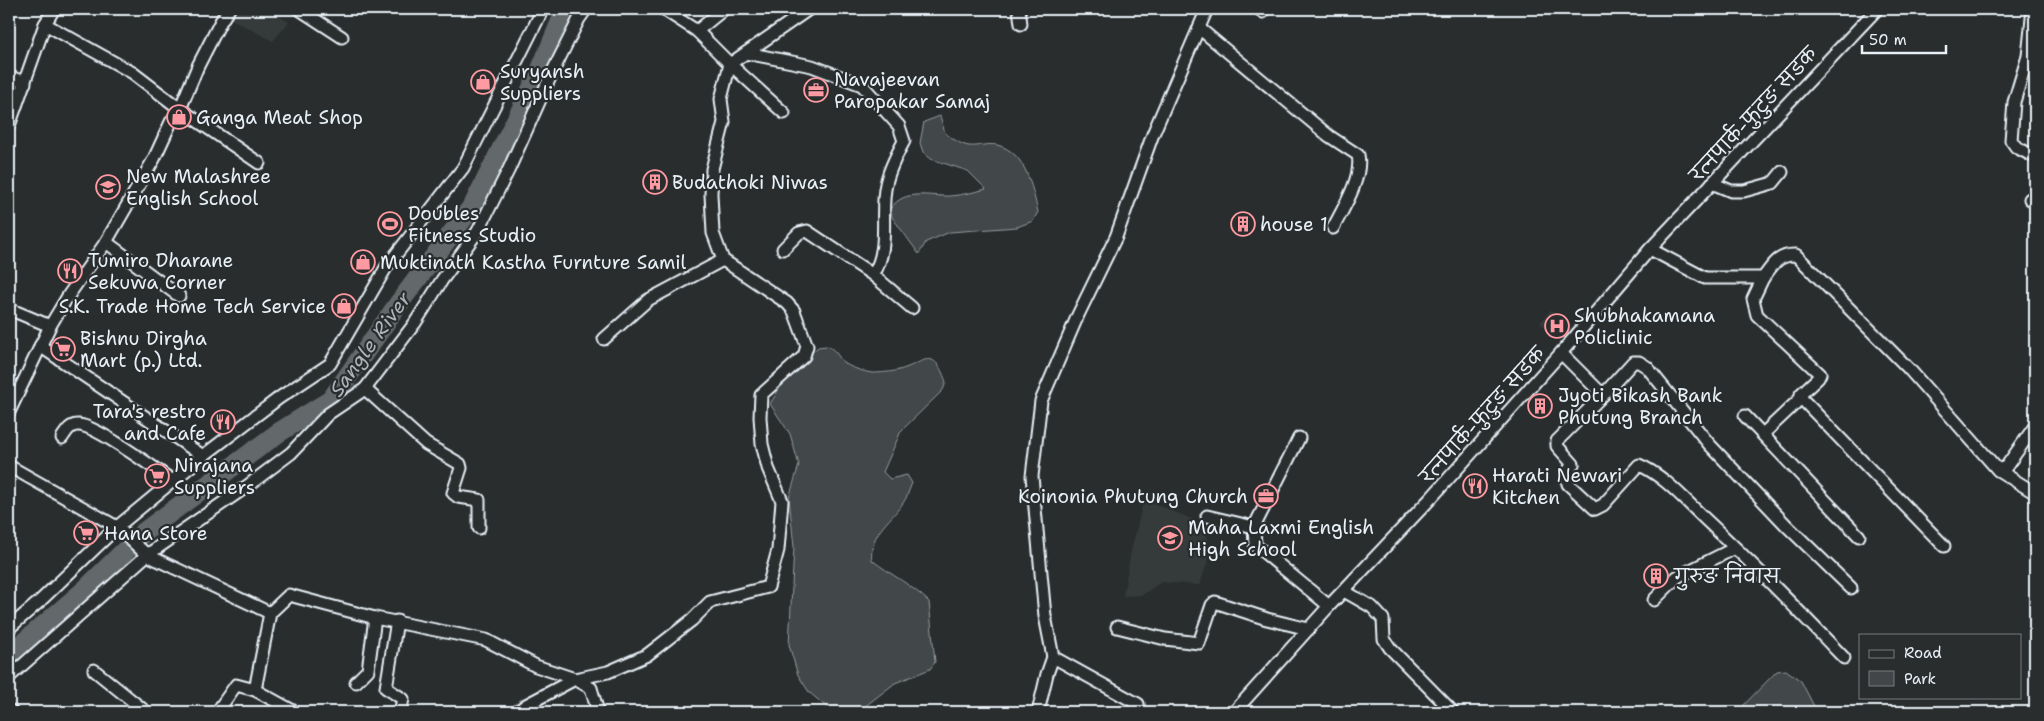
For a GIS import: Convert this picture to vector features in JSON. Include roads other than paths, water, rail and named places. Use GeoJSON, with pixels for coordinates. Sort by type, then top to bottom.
{"type":"FeatureCollection","features":[{"type":"Feature","properties":{"kind":"street"},"geometry":{"type":"LineString","coordinates":[[9,412],[50,326],[68,296],[106,242],[154,159],[171,122],[180,109],[198,66],[221,21],[230,9]]}},
{"type":"Feature","properties":{"kind":"street"},"geometry":{"type":"LineString","coordinates":[[300,9],[342,37]]}},
{"type":"Feature","properties":{"kind":"street"},"geometry":{"type":"LineString","coordinates":[[9,628],[203,456],[279,398],[330,364],[387,266],[463,168],[543,9]]}},
{"type":"Feature","properties":{"kind":"street"},"geometry":{"type":"LineString","coordinates":[[9,677],[144,552],[254,482],[291,453],[328,414],[364,389],[415,323],[442,280],[478,231],[509,169],[552,74],[579,19],[586,9]]}},
{"type":"Feature","properties":{"kind":"street"},"geometry":{"type":"LineString","coordinates":[[663,9],[697,31],[784,113]]}},
{"type":"Feature","properties":{"kind":"street"},"geometry":{"type":"LineString","coordinates":[[697,31],[724,9]]}},
{"type":"Feature","properties":{"kind":"street"},"geometry":{"type":"LineString","coordinates":[[518,712],[526,705],[575,679],[608,672],[647,655],[692,620],[710,602],[768,587],[778,550],[782,502],[768,468],[762,444],[761,395],[804,356],[807,346],[794,311],[787,303],[723,260],[713,233],[712,170],[724,122],[721,99],[730,64],[809,9]]}},
{"type":"Feature","properties":{"kind":"street"},"geometry":{"type":"LineString","coordinates":[[1019,9],[1021,24]]}},
{"type":"Feature","properties":{"kind":"street"},"geometry":{"type":"LineString","coordinates":[[1038,712],[1053,657],[1045,616],[1032,476],[1041,401],[1078,315],[1116,237],[1153,134],[1207,9]]}},
{"type":"Feature","properties":{"kind":"street","name":"रत्नपार्क-फुटुङ सडक"},"geometry":{"type":"LineString","coordinates":[[1234,712],[1328,606],[1432,497],[1561,353],[1650,249],[1877,9]]}},
{"type":"Feature","properties":{"kind":"street"},"geometry":{"type":"LineString","coordinates":[[2033,9],[2028,56],[2014,102],[2011,140],[2016,146],[2035,157]]}},
{"type":"Feature","properties":{"kind":"street"},"geometry":{"type":"LineString","coordinates":[[9,126],[49,10]]}},
{"type":"Feature","properties":{"kind":"street"},"geometry":{"type":"LineString","coordinates":[[45,24],[133,73],[180,109],[259,163]]}},
{"type":"Feature","properties":{"kind":"street"},"geometry":{"type":"LineString","coordinates":[[1199,28],[1329,136],[1358,155],[1360,164],[1348,202],[1333,228]]}},
{"type":"Feature","properties":{"kind":"street"},"geometry":{"type":"LineString","coordinates":[[746,53],[812,66],[862,85],[900,126],[904,141],[897,153],[886,184],[883,250],[880,264],[874,275]]}},
{"type":"Feature","properties":{"kind":"street"},"geometry":{"type":"LineString","coordinates":[[9,76],[25,83]]}},
{"type":"Feature","properties":{"kind":"street"},"geometry":{"type":"LineString","coordinates":[[1712,183],[1730,191],[1744,191],[1773,183],[1782,172]]}},
{"type":"Feature","properties":{"kind":"street"},"geometry":{"type":"LineString","coordinates":[[783,249],[799,233],[807,231],[874,275],[912,308]]}},
{"type":"Feature","properties":{"kind":"street"},"geometry":{"type":"LineString","coordinates":[[106,242],[179,296]]}},
{"type":"Feature","properties":{"kind":"street"},"geometry":{"type":"LineString","coordinates":[[1650,249],[1705,278],[1763,278]]}},
{"type":"Feature","properties":{"kind":"street"},"geometry":{"type":"LineString","coordinates":[[1763,434],[1801,398],[1801,394],[1820,374],[1757,315],[1753,299],[1763,278],[1778,259],[1787,254],[1796,255],[1910,369],[1998,470],[2035,494]]}},
{"type":"Feature","properties":{"kind":"street"},"geometry":{"type":"LineString","coordinates":[[604,339],[648,300],[723,260]]}},
{"type":"Feature","properties":{"kind":"street"},"geometry":{"type":"LineString","coordinates":[[9,309],[50,326]]}},
{"type":"Feature","properties":{"kind":"street"},"geometry":{"type":"LineString","coordinates":[[40,346],[203,456]]}},
{"type":"Feature","properties":{"kind":"street"},"geometry":{"type":"LineString","coordinates":[[1561,353],[1603,395]]}},
{"type":"Feature","properties":{"kind":"street"},"geometry":{"type":"LineString","coordinates":[[1844,658],[1767,578],[1673,488],[1646,467],[1639,465],[1604,504],[1595,509],[1568,484],[1566,474],[1573,464],[1557,446],[1556,442],[1633,362],[1639,362],[1647,367],[1709,444],[1787,526],[1851,588]]}},
{"type":"Feature","properties":{"kind":"street"},"geometry":{"type":"LineString","coordinates":[[364,389],[426,444],[460,464],[461,468],[453,493],[458,497],[479,500],[479,528]]}},
{"type":"Feature","properties":{"kind":"street"},"geometry":{"type":"LineString","coordinates":[[1801,398],[1944,546]]}},
{"type":"Feature","properties":{"kind":"street"},"geometry":{"type":"LineString","coordinates":[[1745,416],[1859,536]]}},
{"type":"Feature","properties":{"kind":"street"},"geometry":{"type":"LineString","coordinates":[[62,438],[67,430],[73,426],[79,425],[90,428],[173,481]]}},
{"type":"Feature","properties":{"kind":"street"},"geometry":{"type":"LineString","coordinates":[[1998,470],[2006,467],[2035,426]]}},
{"type":"Feature","properties":{"kind":"street"},"geometry":{"type":"LineString","coordinates":[[1299,438],[1254,526],[1255,545],[1328,606]]}},
{"type":"Feature","properties":{"kind":"street"},"geometry":{"type":"LineString","coordinates":[[9,466],[119,529],[144,552],[270,613]]}},
{"type":"Feature","properties":{"kind":"street"},"geometry":{"type":"LineString","coordinates":[[1207,516],[1254,526]]}},
{"type":"Feature","properties":{"kind":"street"},"geometry":{"type":"LineString","coordinates":[[1654,600],[1677,577],[1735,548]]}},
{"type":"Feature","properties":{"kind":"street"},"geometry":{"type":"LineString","coordinates":[[1344,591],[1372,607],[1378,613],[1383,619],[1384,639],[1390,648],[1453,712]]}},
{"type":"Feature","properties":{"kind":"street"},"geometry":{"type":"LineString","coordinates":[[255,690],[270,613],[289,595],[375,618],[486,640],[536,666],[575,679],[591,688],[598,712]]}},
{"type":"Feature","properties":{"kind":"street"},"geometry":{"type":"LineString","coordinates":[[1117,627],[1165,639],[1199,643],[1215,602],[1308,630]]}},
{"type":"Feature","properties":{"kind":"street"},"geometry":{"type":"LineString","coordinates":[[356,682],[368,670],[375,618]]}},
{"type":"Feature","properties":{"kind":"street"},"geometry":{"type":"LineString","coordinates":[[397,621],[386,688],[404,699],[400,712]]}},
{"type":"Feature","properties":{"kind":"street"},"geometry":{"type":"LineString","coordinates":[[1053,657],[1138,704],[1139,712]]}},
{"type":"Feature","properties":{"kind":"street"},"geometry":{"type":"LineString","coordinates":[[94,670],[146,712]]}},
{"type":"Feature","properties":{"kind":"street"},"geometry":{"type":"LineString","coordinates":[[217,712],[236,686],[255,690],[295,712]]}},
{"type":"Feature","properties":{"kind":"waterway","name":"Sangle River"},"geometry":{"type":"LineString","coordinates":[[9,655],[86,589],[144,532],[278,433],[331,400],[399,303],[474,204],[539,74],[566,9]]}},
{"type":"Feature","properties":{"kind":"place","name":"Suryansh Suppliers"},"geometry":{"type":"Point","coordinates":[483,82]}},
{"type":"Feature","properties":{"kind":"place","name":"Navajeevan Paropakar Samaj"},"geometry":{"type":"Point","coordinates":[816,90]}},
{"type":"Feature","properties":{"kind":"place","name":"Ganga Meat Shop"},"geometry":{"type":"Point","coordinates":[179,117]}},
{"type":"Feature","properties":{"kind":"place","name":"Budathoki Niwas"},"geometry":{"type":"Point","coordinates":[655,182]}},
{"type":"Feature","properties":{"kind":"place","name":"New Malashree English School"},"geometry":{"type":"Point","coordinates":[108,187]}},
{"type":"Feature","properties":{"kind":"place","name":"Doubles Fitness Studio"},"geometry":{"type":"Point","coordinates":[390,224]}},
{"type":"Feature","properties":{"kind":"place","name":"house 1"},"geometry":{"type":"Point","coordinates":[1243,224]}},
{"type":"Feature","properties":{"kind":"place","name":"Muktinath Kastha Furnture Samil"},"geometry":{"type":"Point","coordinates":[363,262]}},
{"type":"Feature","properties":{"kind":"place","name":"Tumiro Dharane Sekuwa Corner"},"geometry":{"type":"Point","coordinates":[70,271]}},
{"type":"Feature","properties":{"kind":"place","name":"S.K. Trade Home Tech Service"},"geometry":{"type":"Point","coordinates":[344,306]}},
{"type":"Feature","properties":{"kind":"place","name":"Shubhakamana Policlinic"},"geometry":{"type":"Point","coordinates":[1557,326]}},
{"type":"Feature","properties":{"kind":"place","name":"Bishnu Dirgha Mart (p.) Ltd."},"geometry":{"type":"Point","coordinates":[63,349]}},
{"type":"Feature","properties":{"kind":"place","name":"Jyoti Bikash Bank Phutung Branch"},"geometry":{"type":"Point","coordinates":[1540,406]}},
{"type":"Feature","properties":{"kind":"place","name":"Tara's restro and Cafe"},"geometry":{"type":"Point","coordinates":[223,422]}},
{"type":"Feature","properties":{"kind":"place","name":"Nirajana Suppliers"},"geometry":{"type":"Point","coordinates":[157,476]}},
{"type":"Feature","properties":{"kind":"place","name":"Harati Newari Kitchen"},"geometry":{"type":"Point","coordinates":[1475,486]}},
{"type":"Feature","properties":{"kind":"place","name":"Koinonia Phutung Church"},"geometry":{"type":"Point","coordinates":[1266,496]}},
{"type":"Feature","properties":{"kind":"place","name":"Hana Store"},"geometry":{"type":"Point","coordinates":[86,533]}},
{"type":"Feature","properties":{"kind":"place","name":"Maha Laxmi English High School"},"geometry":{"type":"Point","coordinates":[1170,538]}},
{"type":"Feature","properties":{"kind":"place","name":"गुरुङ निवास"},"geometry":{"type":"Point","coordinates":[1656,576]}}]}
